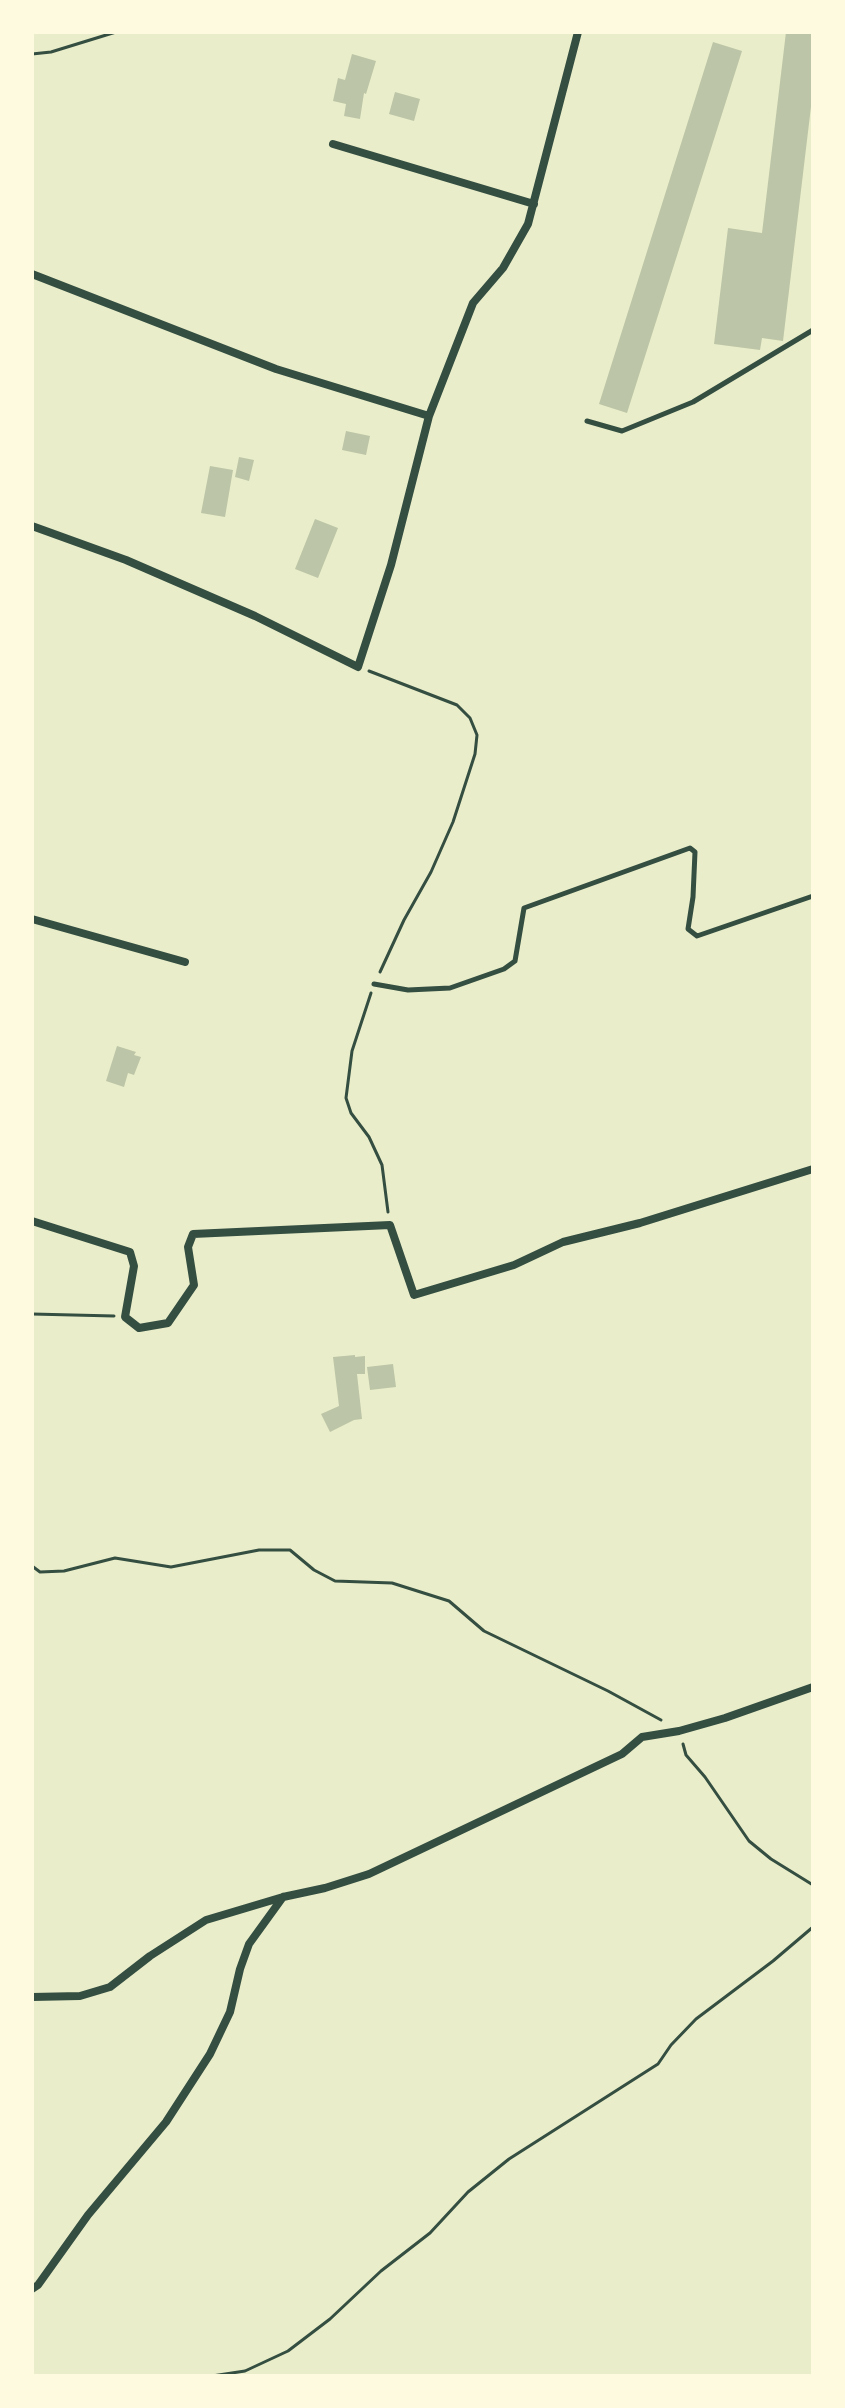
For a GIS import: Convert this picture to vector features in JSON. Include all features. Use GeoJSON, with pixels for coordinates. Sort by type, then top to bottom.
{"type":"FeatureCollection","features":[{"type":"Feature","properties":{"kind":"street"},"geometry":{"type":"LineString","coordinates":[[32,526],[126,560],[255,616],[358,667],[391,565],[429,416],[473,303],[503,268],[528,224],[578,32]]}},
{"type":"Feature","properties":{"kind":"street"},"geometry":{"type":"LineString","coordinates":[[333,144],[534,204]]}},
{"type":"Feature","properties":{"kind":"street"},"geometry":{"type":"LineString","coordinates":[[32,274],[276,369],[429,416]]}},
{"type":"Feature","properties":{"kind":"street"},"geometry":{"type":"LineString","coordinates":[[32,919],[185,962]]}},
{"type":"Feature","properties":{"kind":"street"},"geometry":{"type":"LineString","coordinates":[[32,1221],[130,1252],[134,1266],[125,1317],[139,1328],[168,1323],[194,1285],[188,1247],[193,1234],[390,1225],[414,1295],[514,1265],[563,1242],[640,1223],[813,1169]]}},
{"type":"Feature","properties":{"kind":"street"},"geometry":{"type":"LineString","coordinates":[[32,1997],[80,1996],[110,1987],[150,1956],[206,1920],[369,1874],[622,1754],[642,1737],[679,1731],[725,1718],[813,1687]]}},
{"type":"Feature","properties":{"kind":"street"},"geometry":{"type":"LineString","coordinates":[[32,2289],[88,2215],[166,2122],[210,2054],[230,2012],[249,1944],[283,1897]]}},
{"type":"Feature","properties":{"kind":"lane"},"geometry":{"type":"LineString","coordinates":[[587,421],[622,431],[650,420],[693,402],[813,330]]}},
{"type":"Feature","properties":{"kind":"lane"},"geometry":{"type":"LineString","coordinates":[[374,984],[408,990],[450,988],[504,969],[515,961],[524,908],[690,848],[695,852],[688,929],[697,936],[813,896]]}},
{"type":"Feature","properties":{"kind":"path"},"geometry":{"type":"LineString","coordinates":[[32,54],[51,52],[116,32]]}},
{"type":"Feature","properties":{"kind":"path"},"geometry":{"type":"LineString","coordinates":[[358,667],[457,705],[470,718],[477,735],[475,754],[453,822],[374,984],[355,1040],[346,1098],[351,1113],[369,1137],[382,1165],[390,1225]]}},
{"type":"Feature","properties":{"kind":"path"},"geometry":{"type":"LineString","coordinates":[[32,1314],[125,1317]]}},
{"type":"Feature","properties":{"kind":"path"},"geometry":{"type":"LineString","coordinates":[[32,1566],[40,1572],[64,1571],[115,1558],[171,1567],[259,1550],[290,1550],[314,1570],[335,1581],[392,1583],[449,1601],[484,1631],[608,1691],[679,1731],[686,1755],[749,1841],[813,1885]]}},
{"type":"Feature","properties":{"kind":"path"},"geometry":{"type":"LineString","coordinates":[[212,2376],[245,2371],[288,2351],[430,2233],[468,2192],[509,2159],[658,2064],[696,2019],[813,1927]]}},
{"type":"Feature","properties":{"kind":"building"},"geometry":{"type":"Polygon","coordinates":[[[786,32],[813,34],[813,90],[783,341],[762,338],[760,350],[714,344],[728,228],[762,233],[786,32]]]}},
{"type":"Feature","properties":{"kind":"building"},"geometry":{"type":"Polygon","coordinates":[[[713,42],[742,51],[627,413],[599,404],[713,42]]]}},
{"type":"Feature","properties":{"kind":"building"},"geometry":{"type":"Polygon","coordinates":[[[352,54],[376,61],[364,93],[360,119],[344,116],[346,104],[333,101],[338,78],[345,80],[352,54]]]}},
{"type":"Feature","properties":{"kind":"building"},"geometry":{"type":"Polygon","coordinates":[[[395,92],[420,99],[414,121],[389,114],[395,92]]]}},
{"type":"Feature","properties":{"kind":"building"},"geometry":{"type":"Polygon","coordinates":[[[346,431],[370,436],[366,455],[342,450],[346,431]]]}},
{"type":"Feature","properties":{"kind":"building"},"geometry":{"type":"Polygon","coordinates":[[[239,457],[254,460],[249,481],[235,477],[239,457]]]}},
{"type":"Feature","properties":{"kind":"building"},"geometry":{"type":"Polygon","coordinates":[[[210,466],[233,470],[225,517],[201,513],[210,466]]]}},
{"type":"Feature","properties":{"kind":"building"},"geometry":{"type":"Polygon","coordinates":[[[315,519],[338,528],[318,578],[295,569],[315,519]]]}},
{"type":"Feature","properties":{"kind":"building"},"geometry":{"type":"Polygon","coordinates":[[[117,1046],[136,1052],[134,1055],[141,1057],[134,1075],[128,1073],[124,1087],[106,1081],[117,1046]]]}},
{"type":"Feature","properties":{"kind":"building"},"geometry":{"type":"Polygon","coordinates":[[[365,1356],[365,1374],[357,1374],[362,1419],[330,1432],[321,1414],[339,1406],[333,1357],[365,1356]]]}},
{"type":"Feature","properties":{"kind":"building"},"geometry":{"type":"Polygon","coordinates":[[[393,1364],[396,1387],[370,1390],[367,1367],[393,1364]]]}}]}
